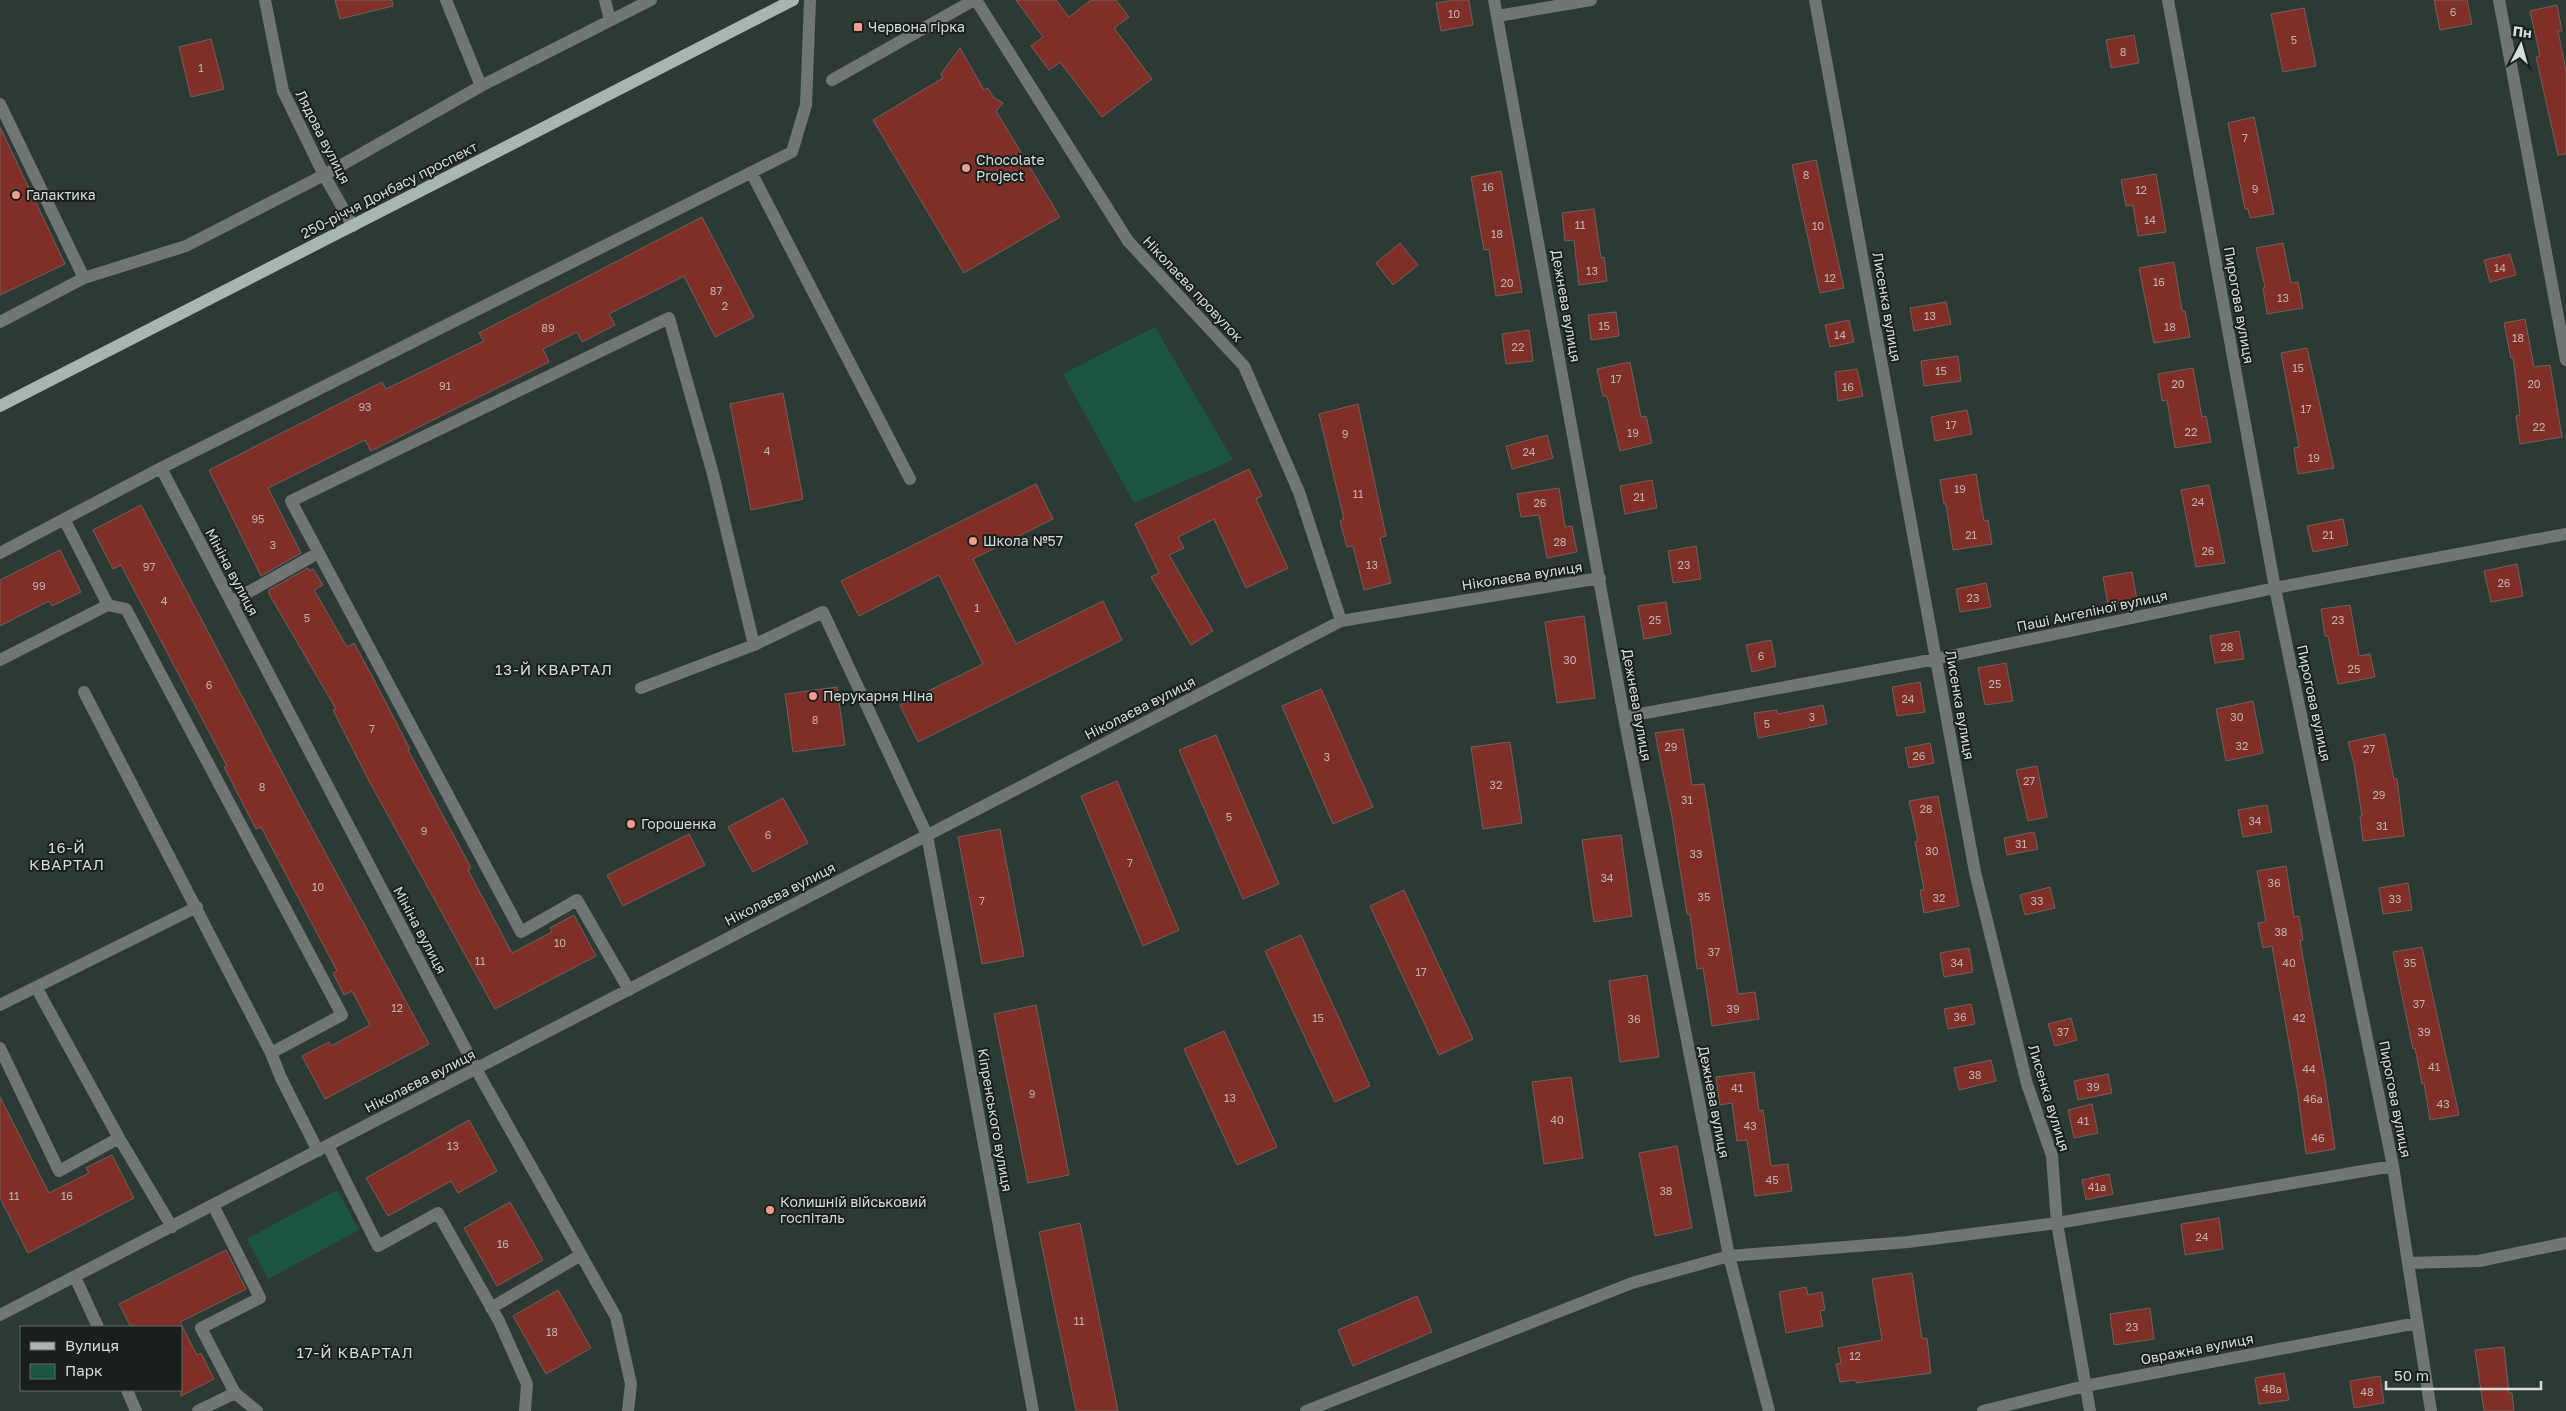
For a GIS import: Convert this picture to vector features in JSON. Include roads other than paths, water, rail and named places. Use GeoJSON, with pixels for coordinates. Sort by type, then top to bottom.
{"type":"FeatureCollection","features":[{"type":"Feature","properties":{"kind":"main road","name":"250-річчя Донбасу проспект"},"geometry":{"type":"LineString","coordinates":[[0,406],[793,0]]}},
{"type":"Feature","properties":{"kind":"street","name":"Лядова вулиця"},"geometry":{"type":"LineString","coordinates":[[265,0],[283,91],[324,175],[353,226]]}},
{"type":"Feature","properties":{"kind":"street"},"geometry":{"type":"LineString","coordinates":[[446,0],[481,86]]}},
{"type":"Feature","properties":{"kind":"street"},"geometry":{"type":"LineString","coordinates":[[604,0],[610,20]]}},
{"type":"Feature","properties":{"kind":"street"},"geometry":{"type":"LineString","coordinates":[[0,322],[84,278],[186,246],[324,175],[481,86],[651,0]]}},
{"type":"Feature","properties":{"kind":"street"},"geometry":{"type":"LineString","coordinates":[[0,553],[161,468],[792,152],[806,105],[810,0]]}},
{"type":"Feature","properties":{"kind":"street"},"geometry":{"type":"LineString","coordinates":[[832,80],[975,0]]}},
{"type":"Feature","properties":{"kind":"street","name":"Ніколаєва провулок"},"geometry":{"type":"LineString","coordinates":[[975,0],[1128,242],[1244,366],[1299,492],[1341,621]]}},
{"type":"Feature","properties":{"kind":"street","name":"Дежнева вулиця"},"geometry":{"type":"LineString","coordinates":[[1494,0],[1624,717],[1729,1256],[1769,1411]]}},
{"type":"Feature","properties":{"kind":"street"},"geometry":{"type":"LineString","coordinates":[[1498,16],[1591,0]]}},
{"type":"Feature","properties":{"kind":"street","name":"Лисенка вулиця"},"geometry":{"type":"LineString","coordinates":[[1815,0],[1975,872],[2026,1084],[2052,1156],[2057,1223],[2090,1411]]}},
{"type":"Feature","properties":{"kind":"street","name":"Пирогова вулиця"},"geometry":{"type":"LineString","coordinates":[[2168,0],[2275,588],[2393,1166],[2431,1411]]}},
{"type":"Feature","properties":{"kind":"street"},"geometry":{"type":"LineString","coordinates":[[2500,0],[2566,360]]}},
{"type":"Feature","properties":{"kind":"street"},"geometry":{"type":"LineString","coordinates":[[0,104],[84,278]]}},
{"type":"Feature","properties":{"kind":"street"},"geometry":{"type":"LineString","coordinates":[[751,172],[910,479]]}},
{"type":"Feature","properties":{"kind":"street"},"geometry":{"type":"LineString","coordinates":[[629,990],[577,900],[521,932],[291,501],[669,318],[713,474],[754,645],[641,688]]}},
{"type":"Feature","properties":{"kind":"street","name":"Мініна вулиця"},"geometry":{"type":"LineString","coordinates":[[161,468],[476,1069],[616,1317],[631,1384],[628,1411]]}},
{"type":"Feature","properties":{"kind":"street"},"geometry":{"type":"LineString","coordinates":[[64,519],[108,605]]}},
{"type":"Feature","properties":{"kind":"street","name":"Паші Ангеліної вулиця"},"geometry":{"type":"LineString","coordinates":[[1624,717],[1936,659],[2275,588],[2566,534]]}},
{"type":"Feature","properties":{"kind":"street"},"geometry":{"type":"LineString","coordinates":[[231,602],[318,553]]}},
{"type":"Feature","properties":{"kind":"street","name":"Ніколаєва вулиця"},"geometry":{"type":"LineString","coordinates":[[0,1316],[1341,621],[1600,578]]}},
{"type":"Feature","properties":{"kind":"street"},"geometry":{"type":"LineString","coordinates":[[0,660],[108,605],[126,609],[342,1015],[271,1053]]}},
{"type":"Feature","properties":{"kind":"street","name":"Кіпренського вулиця"},"geometry":{"type":"LineString","coordinates":[[754,645],[822,612],[928,835],[1034,1411]]}},
{"type":"Feature","properties":{"kind":"street"},"geometry":{"type":"LineString","coordinates":[[84,692],[197,907],[271,1053],[280,1078],[323,1148],[378,1246],[438,1213],[491,1308],[527,1384],[525,1411]]}},
{"type":"Feature","properties":{"kind":"street"},"geometry":{"type":"LineString","coordinates":[[0,1005],[197,907]]}},
{"type":"Feature","properties":{"kind":"street"},"geometry":{"type":"LineString","coordinates":[[36,987],[120,1138],[172,1226]]}},
{"type":"Feature","properties":{"kind":"street"},"geometry":{"type":"LineString","coordinates":[[0,1048],[59,1171],[120,1138]]}},
{"type":"Feature","properties":{"kind":"street"},"geometry":{"type":"LineString","coordinates":[[1306,1411],[1632,1282],[1729,1256],[1908,1242],[2057,1223],[2393,1166]]}},
{"type":"Feature","properties":{"kind":"street"},"geometry":{"type":"LineString","coordinates":[[213,1205],[260,1298],[201,1328],[235,1393],[258,1411]]}},
{"type":"Feature","properties":{"kind":"street"},"geometry":{"type":"LineString","coordinates":[[2408,1263],[2479,1261],[2566,1243]]}},
{"type":"Feature","properties":{"kind":"street"},"geometry":{"type":"LineString","coordinates":[[491,1308],[581,1255]]}},
{"type":"Feature","properties":{"kind":"street"},"geometry":{"type":"LineString","coordinates":[[75,1277],[98,1326]]}},
{"type":"Feature","properties":{"kind":"street","name":"Овражна вулиця"},"geometry":{"type":"LineString","coordinates":[[1983,1411],[2085,1386],[2417,1323]]}},
{"type":"Feature","properties":{"kind":"street"},"geometry":{"type":"LineString","coordinates":[[126,1391],[136,1411]]}},
{"type":"Feature","properties":{"kind":"street"},"geometry":{"type":"LineString","coordinates":[[198,1411],[235,1393]]}},
{"type":"Feature","properties":{"kind":"place","name":"Червона гірка"},"geometry":{"type":"Point","coordinates":[858,27]}},
{"type":"Feature","properties":{"kind":"place","name":"Chocolate Project"},"geometry":{"type":"Point","coordinates":[966,168]}},
{"type":"Feature","properties":{"kind":"place","name":"Галактика"},"geometry":{"type":"Point","coordinates":[16,195]}},
{"type":"Feature","properties":{"kind":"place","name":"Школа №57"},"geometry":{"type":"Point","coordinates":[973,541]}},
{"type":"Feature","properties":{"kind":"place","name":"Перукарня Ніна"},"geometry":{"type":"Point","coordinates":[813,696]}},
{"type":"Feature","properties":{"kind":"place","name":"Горошенка"},"geometry":{"type":"Point","coordinates":[631,824]}},
{"type":"Feature","properties":{"kind":"place","name":"Колишній військовий госпіталь"},"geometry":{"type":"Point","coordinates":[770,1210]}},
{"type":"Feature","properties":{"kind":"district","name":"13-Й КВАРТАЛ"},"geometry":{"type":"Point","coordinates":[554,670]}},
{"type":"Feature","properties":{"kind":"district","name":"16-Й КВАРТАЛ"},"geometry":{"type":"Point","coordinates":[67,856]}},
{"type":"Feature","properties":{"kind":"district","name":"17-Й КВАРТАЛ"},"geometry":{"type":"Point","coordinates":[355,1353]}}]}
